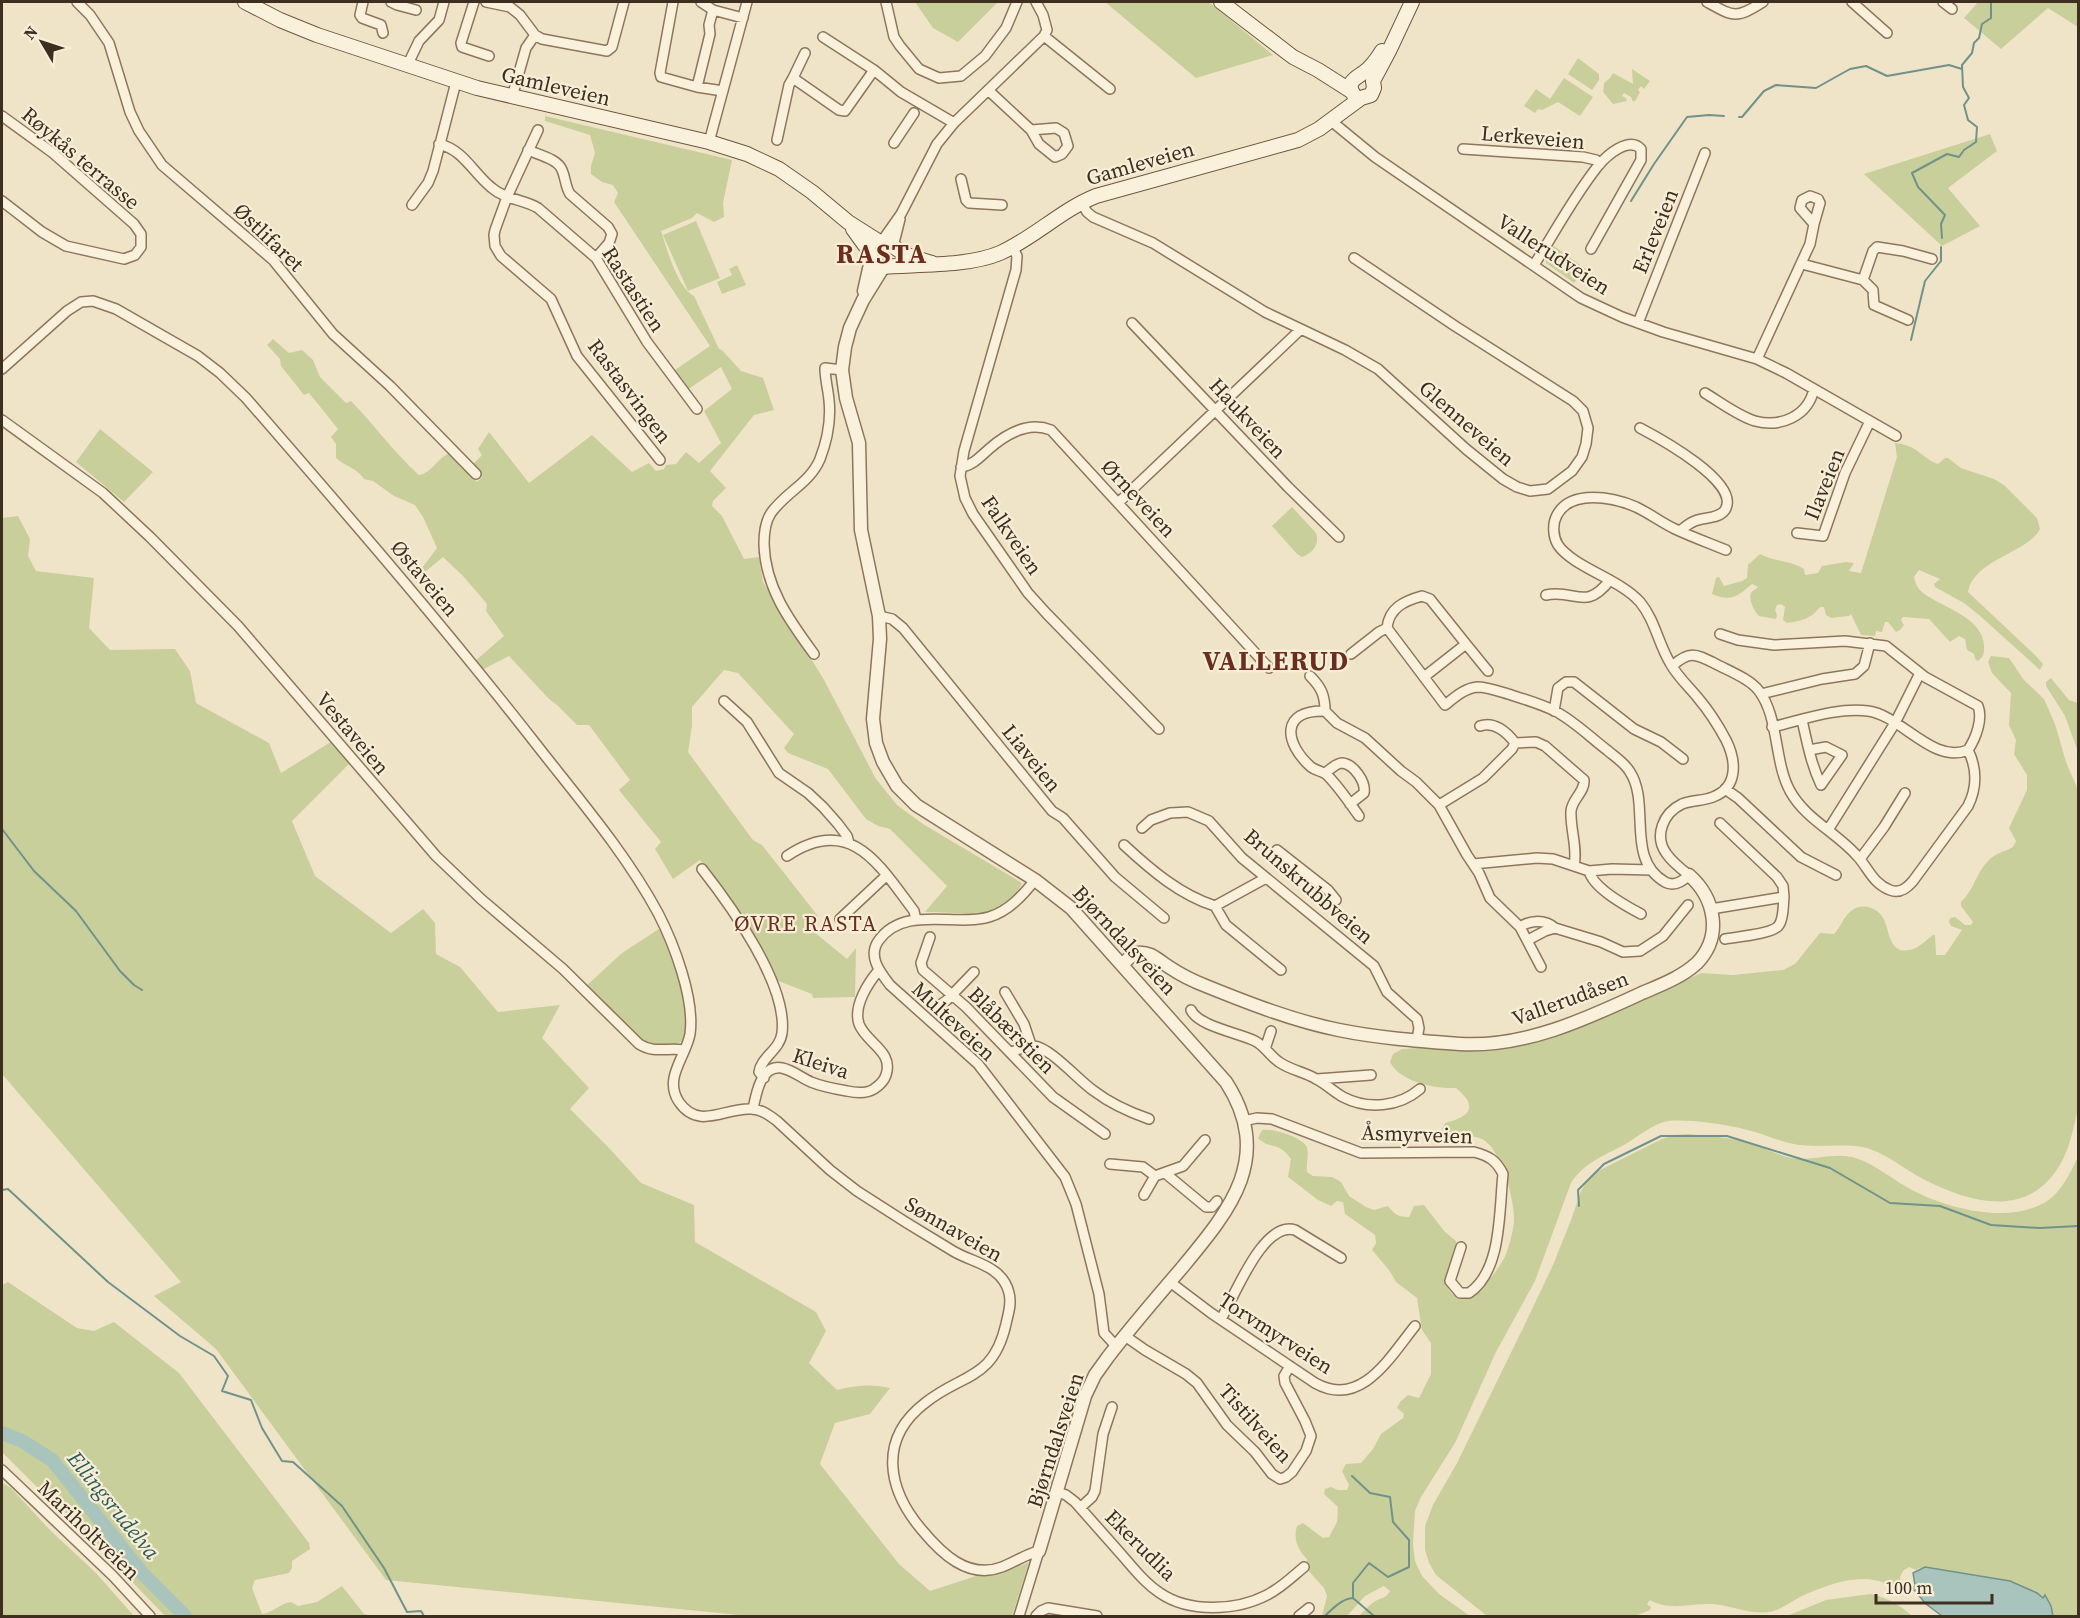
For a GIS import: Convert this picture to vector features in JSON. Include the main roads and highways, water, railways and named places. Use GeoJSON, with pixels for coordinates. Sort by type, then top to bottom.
{"type":"FeatureCollection","features":[{"type":"Feature","properties":{"kind":"main road","name":"Gamleveien"},"geometry":{"type":"LineString","coordinates":[[244,2],[310,32],[456,82],[709,142],[747,154],[778,169],[806,187],[881,248],[932,263]]}},
{"type":"Feature","properties":{"kind":"main road"},"geometry":{"type":"LineString","coordinates":[[1221,2],[1293,57],[1318,70],[1359,86]]}},
{"type":"Feature","properties":{"kind":"main road","name":"Gamleveien"},"geometry":{"type":"LineString","coordinates":[[1359,86],[1383,48],[1401,2]]}},
{"type":"Feature","properties":{"kind":"main road","name":"Gamleveien"},"geometry":{"type":"LineString","coordinates":[[881,248],[877,266],[980,259],[1012,246],[1081,202],[1286,144],[1313,132],[1330,120],[1389,51],[1412,2]]}},
{"type":"Feature","properties":{"kind":"main road"},"geometry":{"type":"LineString","coordinates":[[881,248],[895,256],[886,266]]}},
{"type":"Feature","properties":{"kind":"water"},"geometry":{"type":"Polygon","coordinates":[[[1925,1567],[2010,1581],[2043,1598],[2045,1595],[2053,1616],[1942,1616],[1926,1604],[1913,1589],[1915,1585],[1913,1573],[1925,1567]]]}},
{"type":"Feature","properties":{"kind":"waterway"},"geometry":{"type":"LineString","coordinates":[[1942,238],[1941,224],[1945,215],[1918,187],[1912,173],[1947,154],[1959,157],[1964,150],[1976,142],[1977,127],[1968,120],[1964,105],[1969,98],[1963,87],[1962,65],[1972,53],[1982,24],[1991,18],[1991,2]]}},
{"type":"Feature","properties":{"kind":"waterway"},"geometry":{"type":"LineString","coordinates":[[1739,117],[1742,117],[1764,91],[1776,85],[1816,88],[1850,69],[1866,66],[1887,76],[1949,65],[1962,69]]}},
{"type":"Feature","properties":{"kind":"waterway"},"geometry":{"type":"LineString","coordinates":[[1631,201],[1687,117],[1724,116]]}},
{"type":"Feature","properties":{"kind":"waterway"},"geometry":{"type":"LineString","coordinates":[[1911,340],[1925,281],[1941,261],[1941,247]]}},
{"type":"Feature","properties":{"kind":"waterway"},"geometry":{"type":"LineString","coordinates":[[2,829],[34,871],[76,911],[120,971],[142,990]]}},
{"type":"Feature","properties":{"kind":"waterway"},"geometry":{"type":"LineString","coordinates":[[1579,1206],[1578,1190],[1604,1164],[1661,1136],[1727,1136],[1830,1168],[1890,1203],[1940,1206],[1991,1225],[2040,1228],[2078,1226]]}},
{"type":"Feature","properties":{"kind":"waterway"},"geometry":{"type":"LineString","coordinates":[[2,1190],[8,1189],[108,1282],[180,1336],[214,1356],[228,1376],[222,1391],[251,1400],[262,1428],[282,1461],[293,1462],[342,1506],[384,1568],[407,1612],[421,1611],[424,1616]]}},
{"type":"Feature","properties":{"kind":"waterway","name":"Ellingsrudelva"},"geometry":{"type":"LineString","coordinates":[[2,1433],[22,1441],[52,1460],[143,1574],[185,1616]]}},
{"type":"Feature","properties":{"kind":"waterway"},"geometry":{"type":"LineString","coordinates":[[1352,1476],[1370,1493],[1390,1497],[1393,1522],[1409,1540],[1409,1567],[1388,1577],[1369,1563],[1353,1583],[1353,1598]]}},
{"type":"Feature","properties":{"kind":"waterway"},"geometry":{"type":"LineString","coordinates":[[1325,1616],[1349,1598],[1353,1598],[1374,1616]]}},
{"type":"Feature","properties":{"kind":"district","name":"RASTA"},"geometry":{"type":"Point","coordinates":[882,253]}},
{"type":"Feature","properties":{"kind":"district","name":"VALLERUD"},"geometry":{"type":"Point","coordinates":[1276,660]}},
{"type":"Feature","properties":{"kind":"district","name":"ØVRE RASTA"},"geometry":{"type":"Point","coordinates":[806,923]}}]}
